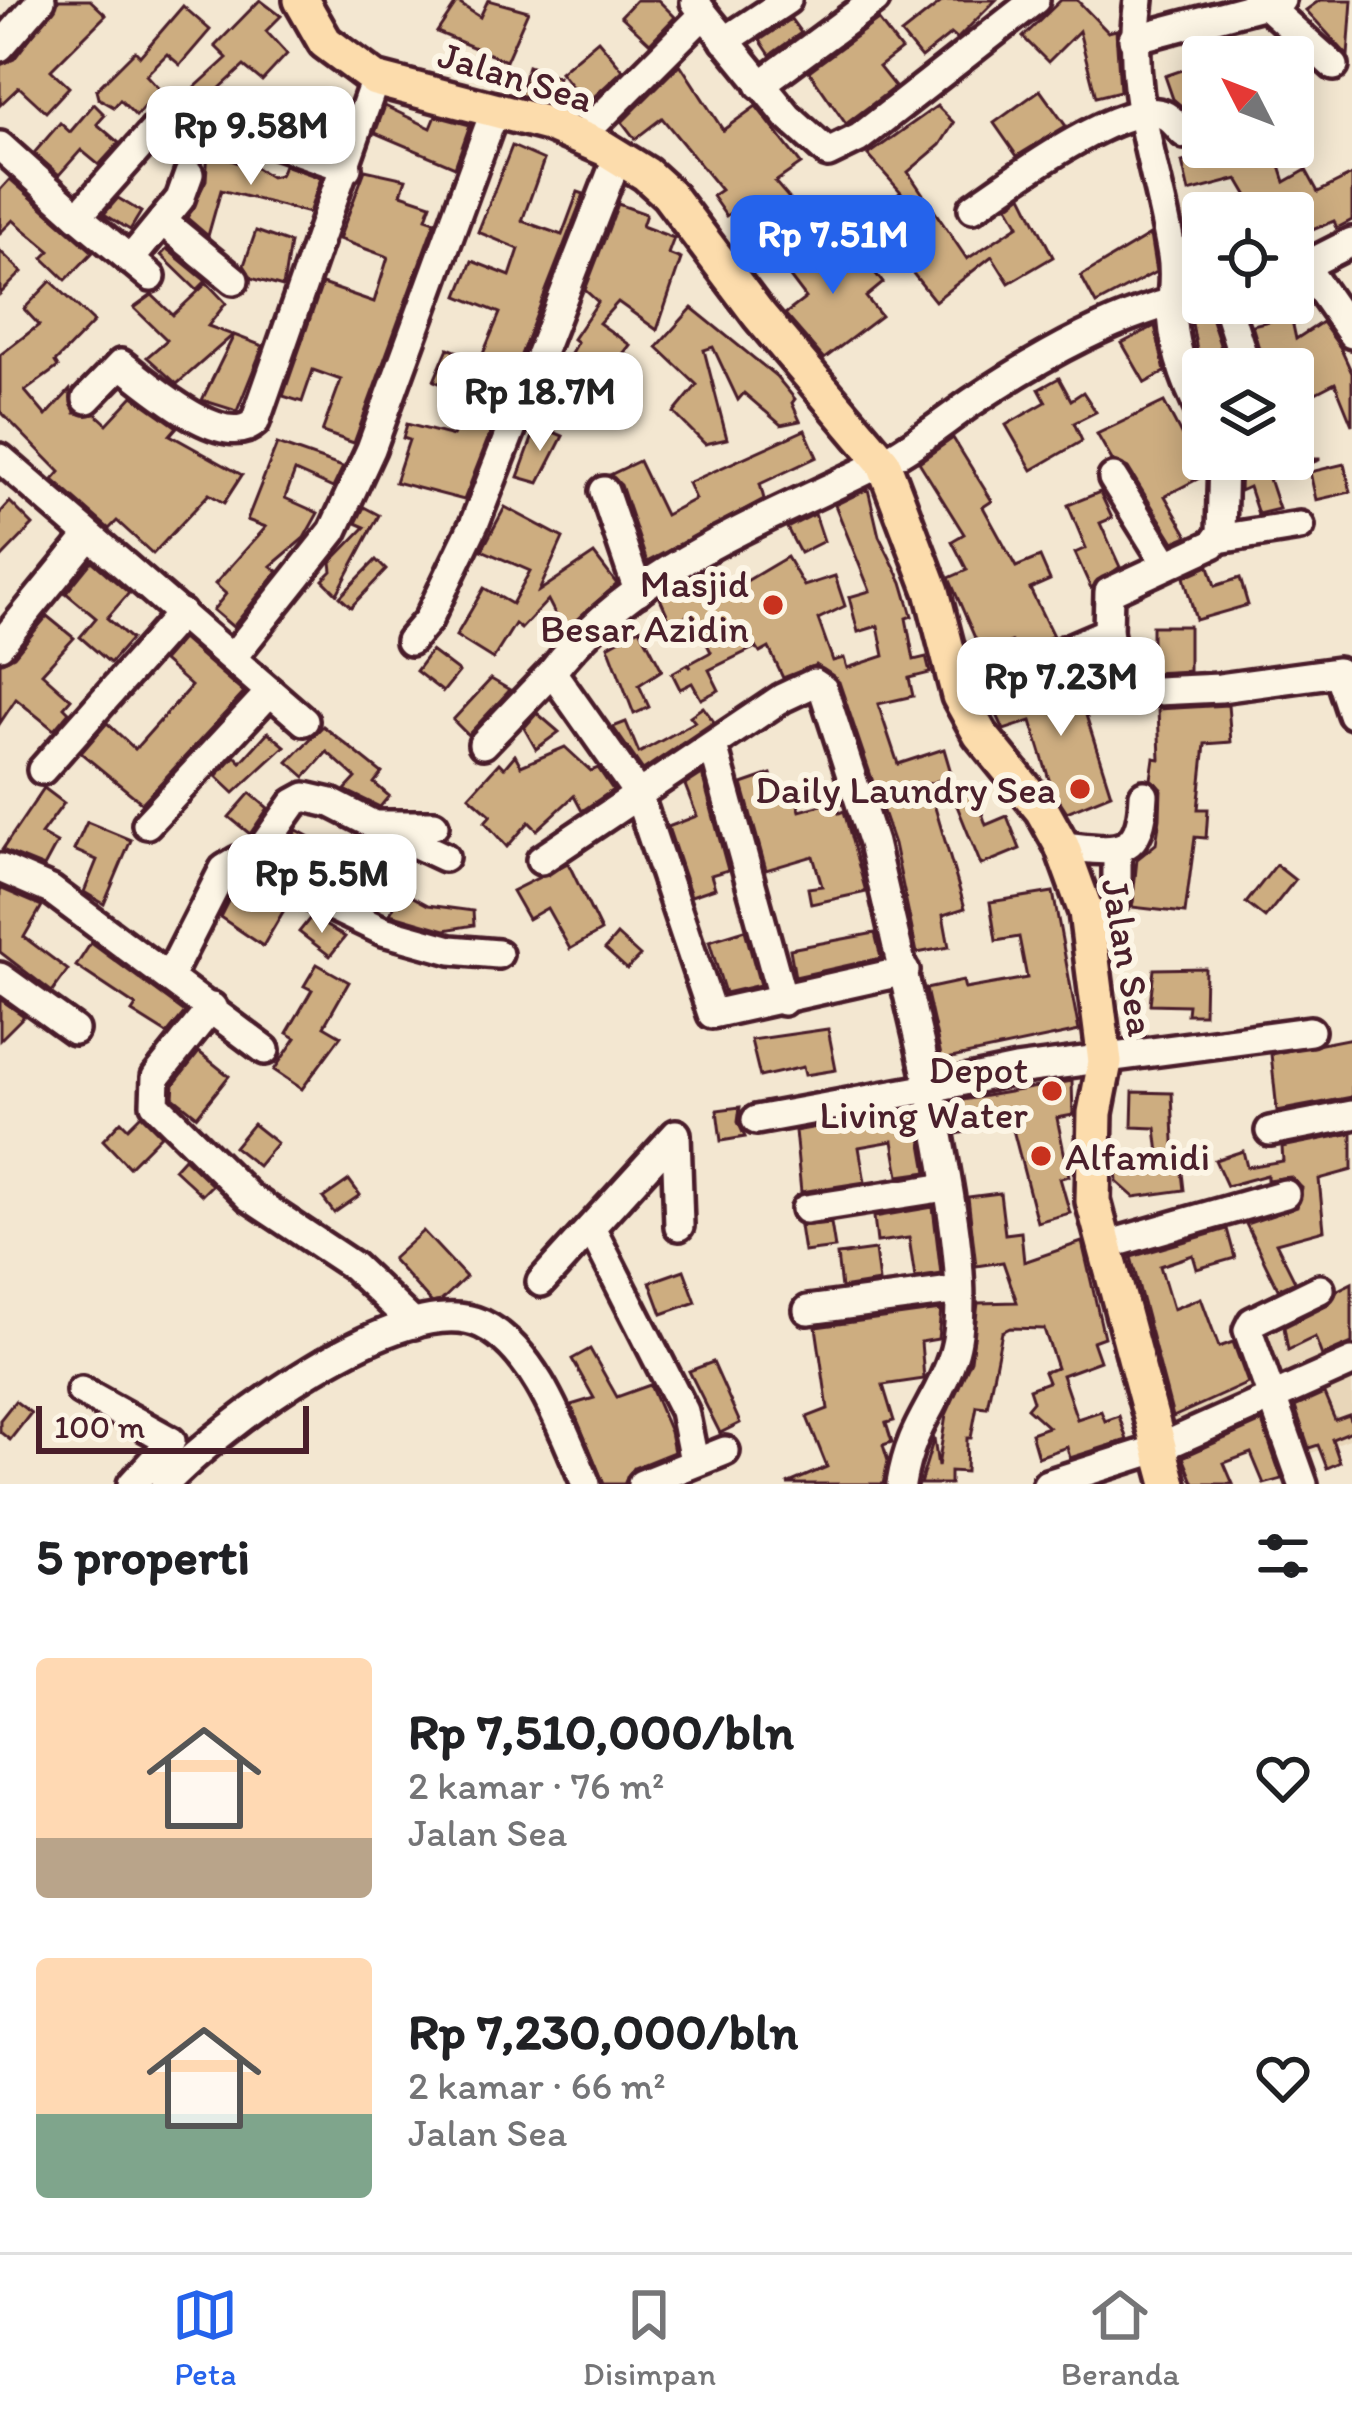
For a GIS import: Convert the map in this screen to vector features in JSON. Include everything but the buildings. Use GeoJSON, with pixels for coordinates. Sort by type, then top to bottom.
{"type":"FeatureCollection","features":[{"type":"Feature","properties":{"kind":"main road","name":"Jalan Sea"},"geometry":{"type":"LineString","coordinates":[[301,0],[325,42],[375,80],[582,136],[668,194],[759,315],[883,462],[932,591],[958,696],[980,734],[1042,810],[1062,846],[1086,912],[1105,1062],[1090,1167],[1103,1246],[1169,1484]]}},
{"type":"Feature","properties":{"kind":"street"},"geometry":{"type":"LineString","coordinates":[[0,47],[41,0]]}},
{"type":"Feature","properties":{"kind":"street"},"geometry":{"type":"LineString","coordinates":[[724,40],[787,0]]}},
{"type":"Feature","properties":{"kind":"street"},"geometry":{"type":"LineString","coordinates":[[760,85],[874,0]]}},
{"type":"Feature","properties":{"kind":"street"},"geometry":{"type":"LineString","coordinates":[[582,136],[699,7],[760,85],[817,149],[828,153],[859,138],[1035,0]]}},
{"type":"Feature","properties":{"kind":"street"},"geometry":{"type":"LineString","coordinates":[[1139,0],[1133,39],[1138,112],[1172,253],[1172,301],[1182,363]]}},
{"type":"Feature","properties":{"kind":"street"},"geometry":{"type":"LineString","coordinates":[[1133,39],[1275,3],[1334,66]]}},
{"type":"Feature","properties":{"kind":"street"},"geometry":{"type":"LineString","coordinates":[[87,399],[121,364],[198,419],[249,428],[347,168],[375,80]]}},
{"type":"Feature","properties":{"kind":"street"},"geometry":{"type":"LineString","coordinates":[[78,216],[174,108],[347,168]]}},
{"type":"Feature","properties":{"kind":"street"},"geometry":{"type":"LineString","coordinates":[[232,658],[333,532],[370,449],[495,110]]}},
{"type":"Feature","properties":{"kind":"street"},"geometry":{"type":"LineString","coordinates":[[973,208],[1078,141],[1138,112],[1164,115],[1182,131]]}},
{"type":"Feature","properties":{"kind":"street"},"geometry":{"type":"LineString","coordinates":[[0,146],[140,268],[162,221],[182,196],[189,174]]}},
{"type":"Feature","properties":{"kind":"street"},"geometry":{"type":"LineString","coordinates":[[410,641],[428,620],[475,522],[618,156]]}},
{"type":"Feature","properties":{"kind":"street"},"geometry":{"type":"LineString","coordinates":[[162,221],[234,280]]}},
{"type":"Feature","properties":{"kind":"street"},"geometry":{"type":"LineString","coordinates":[[1314,262],[1352,242]]}},
{"type":"Feature","properties":{"kind":"street"},"geometry":{"type":"LineString","coordinates":[[1314,288],[1352,334]]}},
{"type":"Feature","properties":{"kind":"street"},"geometry":{"type":"LineString","coordinates":[[483,744],[577,641],[638,591],[751,526],[883,462],[1011,377],[1096,332],[1182,299]]}},
{"type":"Feature","properties":{"kind":"street"},"geometry":{"type":"LineString","coordinates":[[0,458],[304,721]]}},
{"type":"Feature","properties":{"kind":"street"},"geometry":{"type":"LineString","coordinates":[[1113,478],[1166,563]]}},
{"type":"Feature","properties":{"kind":"street"},"geometry":{"type":"LineString","coordinates":[[1218,539],[1222,480]]}},
{"type":"Feature","properties":{"kind":"street"},"geometry":{"type":"LineString","coordinates":[[604,491],[638,591]]}},
{"type":"Feature","properties":{"kind":"street"},"geometry":{"type":"LineString","coordinates":[[1300,526],[1218,539],[1109,592],[1108,632],[1118,677],[1135,692],[1220,688],[1338,672],[1352,714]]}},
{"type":"Feature","properties":{"kind":"street"},"geometry":{"type":"LineString","coordinates":[[0,645],[87,538]]}},
{"type":"Feature","properties":{"kind":"street"},"geometry":{"type":"LineString","coordinates":[[42,770],[181,613]]}},
{"type":"Feature","properties":{"kind":"street"},"geometry":{"type":"LineString","coordinates":[[958,696],[1108,632]]}},
{"type":"Feature","properties":{"kind":"street"},"geometry":{"type":"LineString","coordinates":[[552,672],[638,794],[712,1014],[904,971]]}},
{"type":"Feature","properties":{"kind":"street"},"geometry":{"type":"LineString","coordinates":[[541,860],[806,685],[823,688],[873,843],[904,971],[930,1088],[958,1290],[953,1357],[906,1454],[901,1484]]}},
{"type":"Feature","properties":{"kind":"street"},"geometry":{"type":"LineString","coordinates":[[147,824],[270,692]]}},
{"type":"Feature","properties":{"kind":"street"},"geometry":{"type":"LineString","coordinates":[[713,746],[784,1001]]}},
{"type":"Feature","properties":{"kind":"street"},"geometry":{"type":"LineString","coordinates":[[1062,846],[1117,851],[1138,836],[1144,795]]}},
{"type":"Feature","properties":{"kind":"street"},"geometry":{"type":"LineString","coordinates":[[250,865],[294,803],[305,796],[331,802],[444,856]]}},
{"type":"Feature","properties":{"kind":"street"},"geometry":{"type":"LineString","coordinates":[[374,825],[434,825]]}},
{"type":"Feature","properties":{"kind":"street"},"geometry":{"type":"LineString","coordinates":[[1117,851],[1117,898]]}},
{"type":"Feature","properties":{"kind":"street"},"geometry":{"type":"LineString","coordinates":[[170,975],[224,869],[237,861],[383,931],[452,950],[498,954]]}},
{"type":"Feature","properties":{"kind":"street"},"geometry":{"type":"LineString","coordinates":[[0,868],[51,890],[95,928],[170,975],[265,1049]]}},
{"type":"Feature","properties":{"kind":"street"},"geometry":{"type":"LineString","coordinates":[[0,977],[74,1030]]}},
{"type":"Feature","properties":{"kind":"street"},"geometry":{"type":"LineString","coordinates":[[212,1006],[156,1077],[155,1104],[249,1197],[357,1268],[414,1324]]}},
{"type":"Feature","properties":{"kind":"street"},"geometry":{"type":"LineString","coordinates":[[756,1120],[1016,1070],[1105,1062],[1310,1031]]}},
{"type":"Feature","properties":{"kind":"street"},"geometry":{"type":"LineString","coordinates":[[1270,1131],[1352,1115]]}},
{"type":"Feature","properties":{"kind":"street"},"geometry":{"type":"LineString","coordinates":[[541,1282],[676,1134],[679,1226]]}},
{"type":"Feature","properties":{"kind":"street"},"geometry":{"type":"LineString","coordinates":[[806,1209],[946,1187]]}},
{"type":"Feature","properties":{"kind":"street"},"geometry":{"type":"LineString","coordinates":[[1103,1246],[1285,1194]]}},
{"type":"Feature","properties":{"kind":"street"},"geometry":{"type":"LineString","coordinates":[[591,1228],[684,1411],[694,1461]]}},
{"type":"Feature","properties":{"kind":"street"},"geometry":{"type":"LineString","coordinates":[[1303,1484],[1248,1327],[1320,1289]]}},
{"type":"Feature","properties":{"kind":"street"},"geometry":{"type":"LineString","coordinates":[[808,1310],[958,1290]]}},
{"type":"Feature","properties":{"kind":"street"},"geometry":{"type":"LineString","coordinates":[[165,1484],[267,1401],[336,1358],[414,1324],[446,1316],[466,1318],[504,1341],[539,1386],[586,1484]]}},
{"type":"Feature","properties":{"kind":"street"},"geometry":{"type":"LineString","coordinates":[[1047,1484],[1157,1449],[1352,1362]]}},
{"type":"Feature","properties":{"kind":"street"},"geometry":{"type":"LineString","coordinates":[[81,1391],[171,1441],[132,1484]]}},
{"type":"Feature","properties":{"kind":"street"},"geometry":{"type":"LineString","coordinates":[[642,1484],[725,1450]]}},
{"type":"Feature","properties":{"kind":"shaded area"},"geometry":{"type":"Polygon","coordinates":[[[1352,1291],[1352,1438],[1298,1458],[1276,1397],[1161,1449],[1143,1378],[1352,1291]]]}},
{"type":"Feature","properties":{"kind":"place","name":"Masjid Besar Azidin"},"geometry":{"type":"Point","coordinates":[773,605]}},
{"type":"Feature","properties":{"kind":"place","name":"Daily Laundry Sea"},"geometry":{"type":"Point","coordinates":[1080,789]}},
{"type":"Feature","properties":{"kind":"place","name":"Depot Living Water"},"geometry":{"type":"Point","coordinates":[1052,1091]}},
{"type":"Feature","properties":{"kind":"place","name":"Alfamidi"},"geometry":{"type":"Point","coordinates":[1041,1156]}}]}
